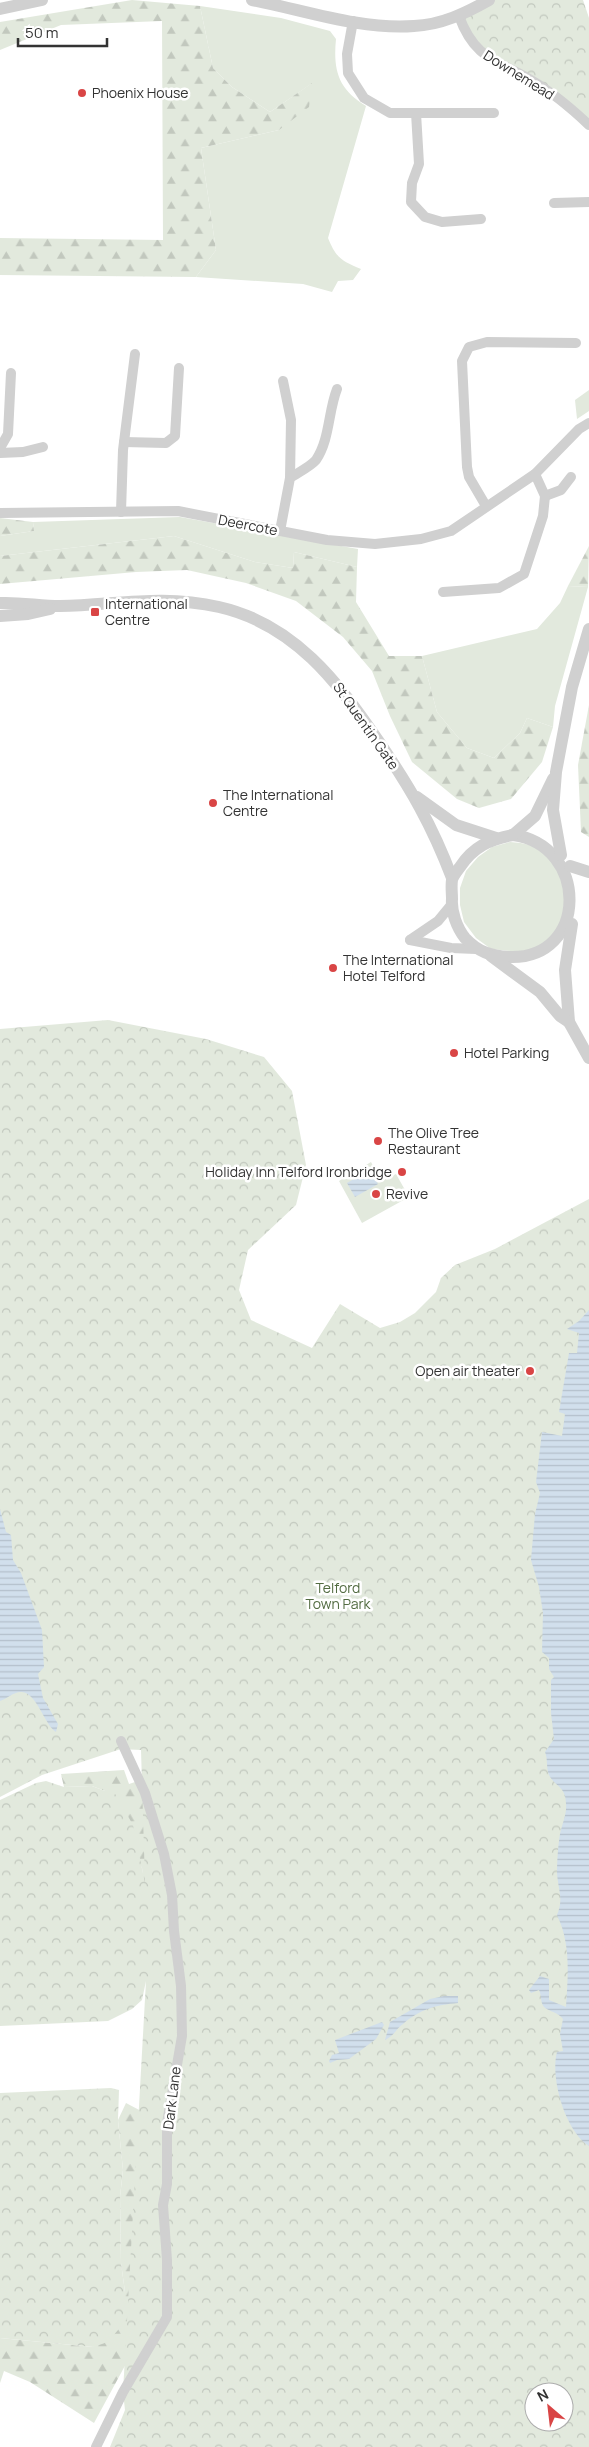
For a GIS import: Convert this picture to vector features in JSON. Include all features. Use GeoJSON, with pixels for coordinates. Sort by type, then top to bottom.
{"type":"FeatureCollection","features":[{"type":"Feature","properties":{"kind":"street"},"geometry":{"type":"LineString","coordinates":[[0,9],[42,0]]}},
{"type":"Feature","properties":{"kind":"street"},"geometry":{"type":"LineString","coordinates":[[252,0],[352,21],[415,26],[459,16],[489,0]]}},
{"type":"Feature","properties":{"kind":"street","name":"Downemead"},"geometry":{"type":"LineString","coordinates":[[459,16],[473,45],[483,54],[533,81],[589,126]]}},
{"type":"Feature","properties":{"kind":"street"},"geometry":{"type":"LineString","coordinates":[[352,21],[346,54],[348,72],[364,98],[390,113],[494,113]]}},
{"type":"Feature","properties":{"kind":"street"},"geometry":{"type":"LineString","coordinates":[[416,113],[419,164],[412,183],[412,202],[425,217],[442,222],[481,219]]}},
{"type":"Feature","properties":{"kind":"street"},"geometry":{"type":"LineString","coordinates":[[554,203],[589,202]]}},
{"type":"Feature","properties":{"kind":"street"},"geometry":{"type":"LineString","coordinates":[[486,506],[475,490],[467,467],[462,389],[462,361],[464,353],[469,347],[487,342],[576,343]]}},
{"type":"Feature","properties":{"kind":"street"},"geometry":{"type":"LineString","coordinates":[[121,512],[124,442],[135,354]]}},
{"type":"Feature","properties":{"kind":"street"},"geometry":{"type":"LineString","coordinates":[[124,442],[166,443],[175,436],[179,368]]}},
{"type":"Feature","properties":{"kind":"street"},"geometry":{"type":"LineString","coordinates":[[0,448],[8,434],[11,373]]}},
{"type":"Feature","properties":{"kind":"street"},"geometry":{"type":"LineString","coordinates":[[280,531],[290,478],[291,420],[283,381]]}},
{"type":"Feature","properties":{"kind":"street"},"geometry":{"type":"LineString","coordinates":[[290,478],[315,461],[329,430],[332,403],[337,389]]}},
{"type":"Feature","properties":{"kind":"street","name":"Deercote"},"geometry":{"type":"LineString","coordinates":[[0,513],[178,511],[327,540],[375,544],[421,539],[451,531],[535,474],[579,429],[589,423]]}},
{"type":"Feature","properties":{"kind":"street"},"geometry":{"type":"LineString","coordinates":[[0,453],[23,452],[43,447]]}},
{"type":"Feature","properties":{"kind":"street"},"geometry":{"type":"LineString","coordinates":[[443,592],[499,588],[524,574],[543,516],[545,496],[535,474]]}},
{"type":"Feature","properties":{"kind":"street"},"geometry":{"type":"LineString","coordinates":[[545,496],[561,490],[571,477]]}},
{"type":"Feature","properties":{"kind":"street","name":"St Quentin Gate"},"geometry":{"type":"LineString","coordinates":[[0,616],[28,614],[59,606],[148,599],[189,602],[220,607],[248,616],[279,633],[306,652],[329,674],[347,696],[415,796]]}},
{"type":"Feature","properties":{"kind":"street","name":"St Quentin Gate"},"geometry":{"type":"LineString","coordinates":[[0,603],[21,602],[59,606]]}},
{"type":"Feature","properties":{"kind":"street"},"geometry":{"type":"LineString","coordinates":[[561,855],[553,810],[556,772],[572,687],[589,629]]}},
{"type":"Feature","properties":{"kind":"street"},"geometry":{"type":"LineString","coordinates":[[513,835],[535,816],[556,772]]}},
{"type":"Feature","properties":{"kind":"street"},"geometry":{"type":"LineString","coordinates":[[415,796],[456,826],[496,838]]}},
{"type":"Feature","properties":{"kind":"street"},"geometry":{"type":"LineString","coordinates":[[415,796],[438,840],[452,878],[452,904],[456,921],[464,936],[476,949]]}},
{"type":"Feature","properties":{"kind":"street"},"geometry":{"type":"LineString","coordinates":[[452,878],[465,859],[479,846],[496,838],[513,835],[531,837],[547,844],[561,855],[570,866],[577,884],[578,902],[565,970],[569,1022],[589,1058]]}},
{"type":"Feature","properties":{"kind":"street"},"geometry":{"type":"LineString","coordinates":[[570,866],[589,872]]}},
{"type":"Feature","properties":{"kind":"street"},"geometry":{"type":"LineString","coordinates":[[452,904],[438,922],[410,940],[451,948],[476,949],[490,955],[540,992],[560,1016],[569,1022]]}},
{"type":"Feature","properties":{"kind":"street"},"geometry":{"type":"LineString","coordinates":[[490,955],[520,957],[534,954],[554,943],[576,918]]}},
{"type":"Feature","properties":{"kind":"street","name":"Dark Lane"},"geometry":{"type":"LineString","coordinates":[[96,2447],[123,2392],[167,2317],[167,2260],[163,2205],[167,2184],[167,2123],[182,2036],[181,1986],[172,1895],[164,1854],[145,1793],[121,1741]]}},
{"type":"Feature","properties":{"kind":"green space"},"geometry":{"type":"Polygon","coordinates":[[[132,0],[200,6],[213,68],[232,87],[270,112],[312,83],[309,107],[279,130],[201,148],[216,250],[196,277],[0,275],[0,238],[163,240],[162,21],[61,25],[0,50],[0,22],[132,0]]]}},
{"type":"Feature","properties":{"kind":"green space"},"geometry":{"type":"Polygon","coordinates":[[[494,0],[583,0],[589,18],[589,120],[474,42],[464,17],[494,0]]]}},
{"type":"Feature","properties":{"kind":"green space"},"geometry":{"type":"Polygon","coordinates":[[[200,6],[281,18],[330,31],[336,39],[335,60],[339,78],[349,93],[366,106],[328,238],[340,258],[361,269],[353,280],[338,281],[332,292],[303,284],[196,277],[216,250],[201,148],[279,130],[311,84],[270,112],[232,87],[213,68],[200,6]]]}},
{"type":"Feature","properties":{"kind":"green space"},"geometry":{"type":"Polygon","coordinates":[[[589,390],[589,411],[577,419],[575,400],[589,390]]]}},
{"type":"Feature","properties":{"kind":"green space"},"geometry":{"type":"Polygon","coordinates":[[[180,517],[358,549],[357,567],[294,552],[293,568],[255,562],[174,536],[0,556],[0,536],[34,531],[33,522],[180,517]]]}},
{"type":"Feature","properties":{"kind":"green space"},"geometry":{"type":"Polygon","coordinates":[[[0,518],[33,522],[34,531],[0,536],[0,518]]]}},
{"type":"Feature","properties":{"kind":"green space"},"geometry":{"type":"Polygon","coordinates":[[[174,536],[255,562],[293,568],[294,552],[357,567],[356,602],[389,656],[422,656],[437,712],[467,748],[494,758],[520,733],[527,718],[553,727],[542,762],[511,799],[479,808],[457,799],[412,762],[390,716],[372,671],[343,637],[296,601],[246,583],[187,570],[136,572],[0,584],[0,556],[174,536]]]}},
{"type":"Feature","properties":{"kind":"green space"},"geometry":{"type":"Polygon","coordinates":[[[589,546],[588,587],[568,586],[589,546]]]}},
{"type":"Feature","properties":{"kind":"green space"},"geometry":{"type":"Polygon","coordinates":[[[568,586],[588,587],[555,706],[553,727],[527,718],[520,733],[494,758],[467,748],[437,712],[422,656],[537,629],[560,603],[568,586]]]}},
{"type":"Feature","properties":{"kind":"green space"},"geometry":{"type":"Polygon","coordinates":[[[589,705],[589,837],[581,832],[578,765],[589,705]]]}},
{"type":"Feature","properties":{"kind":"green space"},"geometry":{"type":"Polygon","coordinates":[[[510,842],[529,845],[543,851],[567,876],[561,932],[530,953],[491,949],[476,938],[464,922],[460,905],[460,888],[466,871],[478,857],[492,847],[510,842]]]}},
{"type":"Feature","properties":{"kind":"green space","name":"Telford Town Park"},"geometry":{"type":"Polygon","coordinates":[[[108,1020],[206,1039],[264,1057],[292,1091],[306,1165],[296,1205],[248,1250],[239,1290],[251,1320],[312,1348],[340,1304],[380,1328],[400,1322],[415,1313],[436,1292],[441,1278],[455,1265],[495,1249],[589,1199],[589,2447],[110,2447],[125,2410],[123,2392],[146,1981],[142,2000],[132,2009],[108,2021],[0,2026],[0,1800],[36,1783],[46,1781],[64,1787],[92,1786],[114,1792],[133,1825],[145,1883],[141,1750],[121,1749],[42,1775],[0,1797],[0,1029],[108,1020]]]}},
{"type":"Feature","properties":{"kind":"green space","name":"Revive"},"geometry":{"type":"Polygon","coordinates":[[[371,1162],[381,1181],[396,1174],[409,1197],[362,1223],[339,1181],[371,1162]]]}},
{"type":"Feature","properties":{"kind":"green space"},"geometry":{"type":"Polygon","coordinates":[[[124,1770],[129,1784],[147,1778],[147,1911],[142,1868],[105,1791],[92,1786],[64,1787],[61,1774],[124,1770]]]}},
{"type":"Feature","properties":{"kind":"green space"},"geometry":{"type":"Polygon","coordinates":[[[111,2088],[119,2090],[118,2120],[123,2170],[120,2197],[121,2263],[125,2292],[123,2324],[108,2342],[93,2347],[0,2338],[0,2093],[111,2088]]]}},
{"type":"Feature","properties":{"kind":"green space"},"geometry":{"type":"Polygon","coordinates":[[[126,2103],[143,2112],[134,2349],[94,2423],[30,2382],[4,2371],[0,2383],[0,2338],[93,2347],[125,2292],[121,2263],[120,2197],[123,2170],[118,2120],[126,2103]]]}},
{"type":"Feature","properties":{"kind":"water"},"geometry":{"type":"Polygon","coordinates":[[[366,1172],[373,1175],[378,1184],[355,1197],[347,1183],[366,1172]]]}},
{"type":"Feature","properties":{"kind":"water"},"geometry":{"type":"Polygon","coordinates":[[[589,1310],[589,2146],[580,2139],[566,2117],[558,2089],[555,2063],[557,2052],[563,2051],[560,2034],[563,2019],[544,2007],[539,1990],[531,1993],[529,1990],[540,1976],[549,1979],[549,2000],[566,2007],[567,1948],[557,1915],[560,1899],[557,1873],[559,1839],[565,1815],[566,1798],[562,1790],[549,1775],[545,1752],[554,1739],[551,1713],[551,1680],[554,1677],[549,1669],[549,1658],[542,1652],[543,1613],[539,1587],[531,1560],[535,1514],[540,1493],[536,1482],[542,1432],[562,1436],[565,1414],[559,1412],[569,1353],[577,1353],[579,1333],[567,1329],[579,1321],[589,1310]]]}},
{"type":"Feature","properties":{"kind":"water"},"geometry":{"type":"Polygon","coordinates":[[[0,1509],[6,1532],[11,1535],[13,1560],[21,1573],[42,1630],[44,1667],[38,1674],[43,1698],[58,1724],[56,1732],[52,1729],[36,1703],[26,1693],[18,1692],[0,1701],[0,1509]]]}},
{"type":"Feature","properties":{"kind":"water"},"geometry":{"type":"Polygon","coordinates":[[[458,1996],[458,2003],[422,2011],[409,2019],[391,2037],[385,2040],[390,2022],[430,1999],[458,1996]]]}},
{"type":"Feature","properties":{"kind":"water"},"geometry":{"type":"Polygon","coordinates":[[[382,2022],[384,2025],[376,2039],[349,2059],[330,2063],[332,2055],[339,2053],[335,2040],[382,2022]]]}},
{"type":"Feature","properties":{"kind":"place","name":"Phoenix House"},"geometry":{"type":"Point","coordinates":[82,93]}},
{"type":"Feature","properties":{"kind":"place","name":"International Centre"},"geometry":{"type":"Point","coordinates":[95,612]}},
{"type":"Feature","properties":{"kind":"place","name":"The International Centre"},"geometry":{"type":"Point","coordinates":[213,803]}},
{"type":"Feature","properties":{"kind":"place","name":"The International Hotel Telford"},"geometry":{"type":"Point","coordinates":[333,968]}},
{"type":"Feature","properties":{"kind":"place","name":"Hotel Parking"},"geometry":{"type":"Point","coordinates":[454,1053]}},
{"type":"Feature","properties":{"kind":"place","name":"The Olive Tree Restaurant"},"geometry":{"type":"Point","coordinates":[378,1141]}},
{"type":"Feature","properties":{"kind":"place","name":"Holiday Inn Telford Ironbridge"},"geometry":{"type":"Point","coordinates":[402,1172]}},
{"type":"Feature","properties":{"kind":"place","name":"Revive"},"geometry":{"type":"Point","coordinates":[376,1194]}},
{"type":"Feature","properties":{"kind":"place","name":"Open air theater"},"geometry":{"type":"Point","coordinates":[530,1371]}}]}
